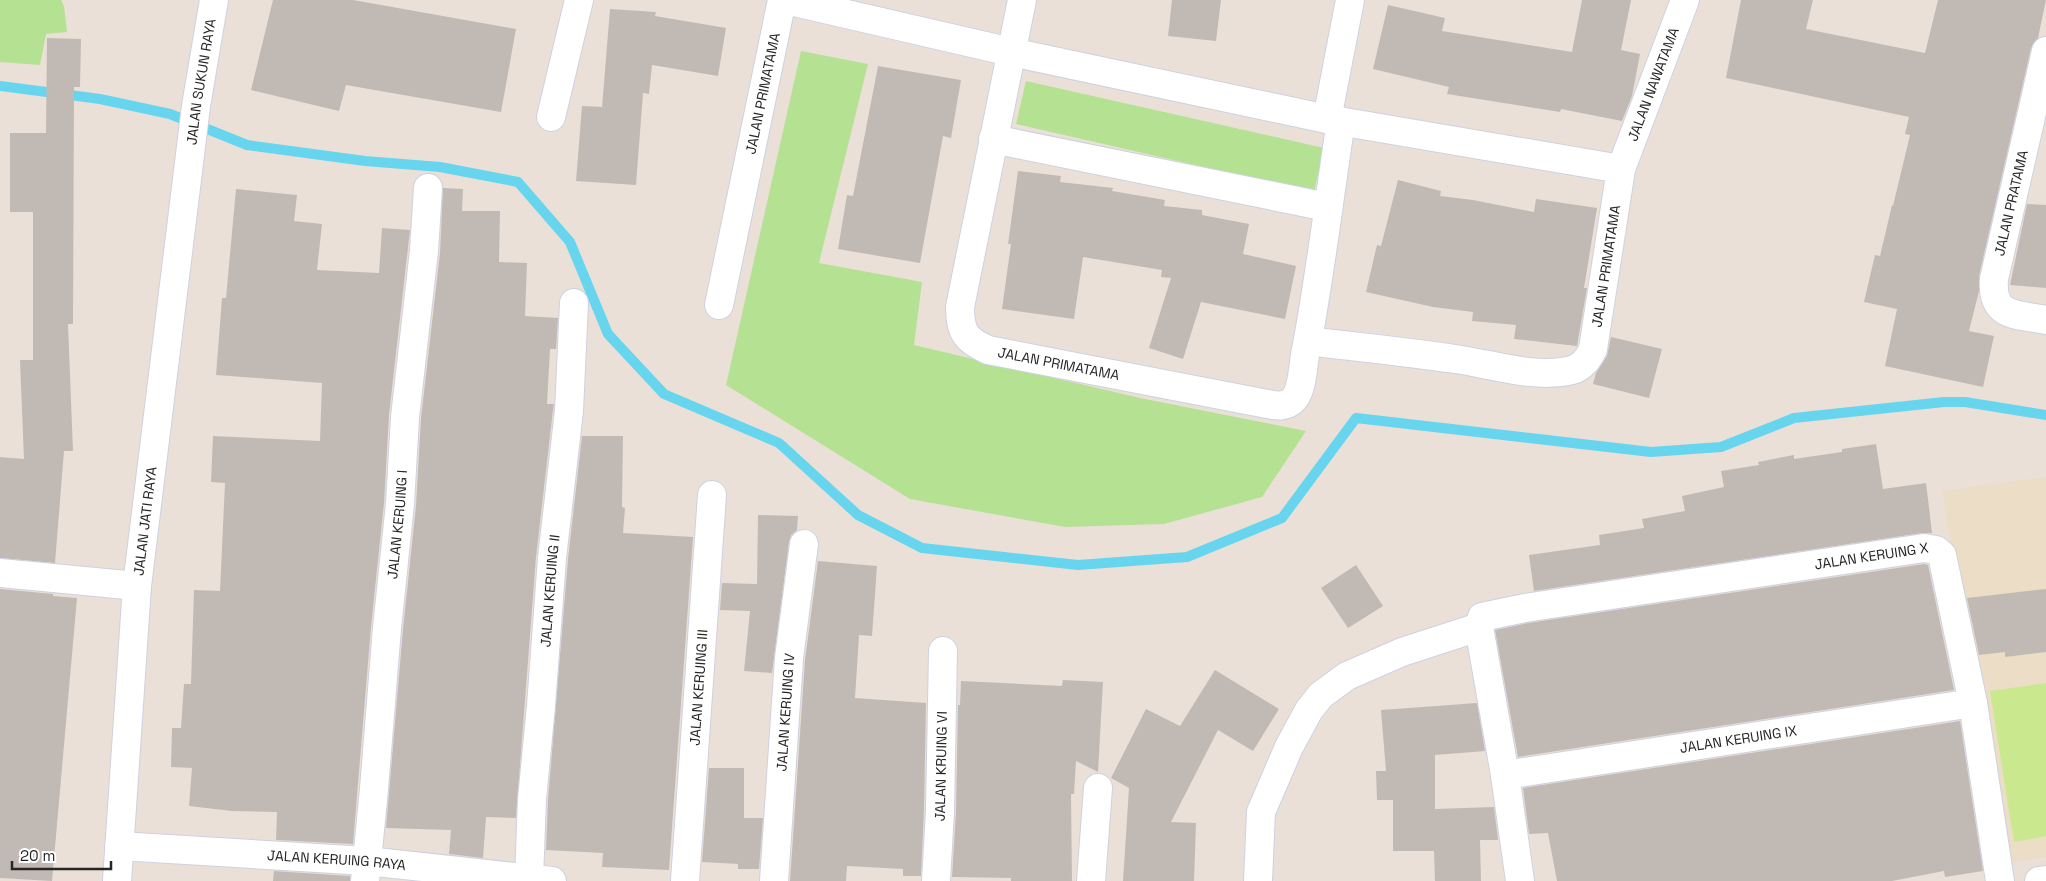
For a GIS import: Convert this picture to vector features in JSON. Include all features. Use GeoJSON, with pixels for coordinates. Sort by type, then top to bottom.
{"type":"FeatureCollection","features":[{"type":"Feature","properties":{"kind":"street","name":"JALAN SUKUN RAYA"},"geometry":{"type":"LineString","coordinates":[[190,163],[196,106],[214,0]]}},
{"type":"Feature","properties":{"kind":"street"},"geometry":{"type":"LineString","coordinates":[[552,117],[579,0]]}},
{"type":"Feature","properties":{"kind":"street","name":"JALAN PRIMATAMA"},"geometry":{"type":"LineString","coordinates":[[719,305],[782,0]]}},
{"type":"Feature","properties":{"kind":"street"},"geometry":{"type":"LineString","coordinates":[[786,0],[1010,52],[1334,120],[1621,169]]}},
{"type":"Feature","properties":{"kind":"street","name":"JALAN PRIMATAMA"},"geometry":{"type":"LineString","coordinates":[[1022,0],[1010,52],[960,308],[960,322],[964,334],[972,343],[988,350],[1277,406],[1288,404],[1295,398],[1308,341],[1327,207],[1334,120],[1350,0]]}},
{"type":"Feature","properties":{"kind":"street","name":"JALAN NAWATAMA"},"geometry":{"type":"LineString","coordinates":[[1621,169],[1685,0]]}},
{"type":"Feature","properties":{"kind":"street","name":"JALAN PRATAMA"},"geometry":{"type":"LineString","coordinates":[[2046,51],[1994,279],[1993,293],[1998,305],[2005,312],[2046,320]]}},
{"type":"Feature","properties":{"kind":"street"},"geometry":{"type":"LineString","coordinates":[[993,139],[1327,207]]}},
{"type":"Feature","properties":{"kind":"street","name":"JALAN JATI RAYA"},"geometry":{"type":"LineString","coordinates":[[117,881],[137,586],[190,163]]}},
{"type":"Feature","properties":{"kind":"street","name":"JALAN PRIMATAMA"},"geometry":{"type":"LineString","coordinates":[[1308,341],[1456,359],[1538,372],[1571,371],[1582,365],[1589,359],[1593,349],[1621,169]]}},
{"type":"Feature","properties":{"kind":"street","name":"JALAN KERUING I"},"geometry":{"type":"LineString","coordinates":[[366,871],[387,628],[400,504],[405,417],[424,251],[428,188]]}},
{"type":"Feature","properties":{"kind":"street","name":"JALAN KERUING II"},"geometry":{"type":"LineString","coordinates":[[540,880],[532,799],[542,697],[552,558],[569,411],[574,303]]}},
{"type":"Feature","properties":{"kind":"street","name":"JALAN KERUING III"},"geometry":{"type":"LineString","coordinates":[[684,881],[712,495]]}},
{"type":"Feature","properties":{"kind":"street","name":"JALAN KERUING IV"},"geometry":{"type":"LineString","coordinates":[[774,881],[789,658],[804,544]]}},
{"type":"Feature","properties":{"kind":"street","name":"JALAN KERUING X"},"geometry":{"type":"LineString","coordinates":[[1480,627],[1480,620],[1485,616],[1525,608],[1897,552],[1931,548],[1936,550],[1942,555],[1973,703],[2000,881]]}},
{"type":"Feature","properties":{"kind":"street"},"geometry":{"type":"LineString","coordinates":[[0,573],[137,586]]}},
{"type":"Feature","properties":{"kind":"street"},"geometry":{"type":"LineString","coordinates":[[1258,881],[1261,812],[1289,748],[1309,710],[1321,695],[1347,676],[1402,652],[1480,627],[1505,775],[1520,881]]}},
{"type":"Feature","properties":{"kind":"street","name":"JALAN KRUING VI"},"geometry":{"type":"LineString","coordinates":[[936,881],[940,801],[943,651]]}},
{"type":"Feature","properties":{"kind":"street","name":"JALAN KERUING IX"},"geometry":{"type":"LineString","coordinates":[[1505,775],[1973,703]]}},
{"type":"Feature","properties":{"kind":"street"},"geometry":{"type":"LineString","coordinates":[[1090,881],[1098,788]]}},
{"type":"Feature","properties":{"kind":"street","name":"JALAN KERUING RAYA"},"geometry":{"type":"LineString","coordinates":[[119,846],[366,871],[540,880]]}},
{"type":"Feature","properties":{"kind":"street"},"geometry":{"type":"LineString","coordinates":[[2039,881],[2046,880]]}},
{"type":"Feature","properties":{"kind":"shaded area"},"geometry":{"type":"Polygon","coordinates":[[[2046,477],[2046,857],[2002,864],[1942,491],[2046,477]]]}},
{"type":"Feature","properties":{"kind":"green space"},"geometry":{"type":"Polygon","coordinates":[[[0,0],[61,0],[64,6],[67,32],[46,34],[40,65],[0,62],[0,0]]]}},
{"type":"Feature","properties":{"kind":"green space"},"geometry":{"type":"Polygon","coordinates":[[[801,51],[868,64],[819,263],[922,282],[914,345],[1140,398],[1306,431],[1262,497],[1164,524],[1065,527],[910,499],[726,385],[801,51]]]}},
{"type":"Feature","properties":{"kind":"green space"},"geometry":{"type":"Polygon","coordinates":[[[1026,81],[1324,148],[1314,192],[1016,124],[1026,81]]]}},
{"type":"Feature","properties":{"kind":"green space"},"geometry":{"type":"Polygon","coordinates":[[[2046,683],[2046,836],[2014,842],[1990,691],[2046,683]]]}},
{"type":"Feature","properties":{"kind":"building"},"geometry":{"type":"Polygon","coordinates":[[[273,0],[353,0],[516,29],[501,112],[346,85],[339,111],[251,90],[273,0]]]}},
{"type":"Feature","properties":{"kind":"building"},"geometry":{"type":"Polygon","coordinates":[[[1172,0],[1221,0],[1216,41],[1168,36],[1172,0]]]}},
{"type":"Feature","properties":{"kind":"building"},"geometry":{"type":"Polygon","coordinates":[[[1582,0],[1631,0],[1621,50],[1640,54],[1632,96],[1622,121],[1561,109],[1560,112],[1447,94],[1449,87],[1373,69],[1388,5],[1445,18],[1442,31],[1572,52],[1582,0]]]}},
{"type":"Feature","properties":{"kind":"building"},"geometry":{"type":"Polygon","coordinates":[[[1741,0],[1813,0],[1806,29],[1925,53],[1938,0],[2046,0],[2038,38],[2031,48],[1979,276],[1979,291],[1969,331],[1994,336],[1983,387],[1885,366],[1897,309],[1864,302],[1875,255],[1880,256],[1893,206],[1910,135],[1905,134],[1909,117],[1726,78],[1741,0]]]}},
{"type":"Feature","properties":{"kind":"building"},"geometry":{"type":"Polygon","coordinates":[[[610,9],[656,12],[655,16],[726,28],[718,76],[652,65],[649,94],[643,93],[636,185],[576,181],[582,106],[602,107],[610,9]]]}},
{"type":"Feature","properties":{"kind":"building"},"geometry":{"type":"Polygon","coordinates":[[[47,38],[81,39],[80,87],[74,87],[73,324],[68,324],[73,451],[64,451],[55,563],[0,558],[0,457],[24,459],[20,360],[33,360],[33,212],[10,212],[10,133],[46,133],[47,38]]]}},
{"type":"Feature","properties":{"kind":"building"},"geometry":{"type":"Polygon","coordinates":[[[878,66],[961,80],[951,138],[943,136],[920,263],[838,249],[847,195],[853,196],[878,66]]]}},
{"type":"Feature","properties":{"kind":"building"},"geometry":{"type":"Polygon","coordinates":[[[1018,171],[1061,176],[1060,182],[1113,188],[1112,191],[1165,200],[1164,206],[1202,210],[1202,215],[1249,224],[1243,254],[1296,266],[1285,319],[1201,302],[1183,359],[1149,348],[1171,278],[1161,277],[1162,270],[1083,257],[1074,319],[1002,309],[1011,244],[1008,244],[1018,171]]]}},
{"type":"Feature","properties":{"kind":"building"},"geometry":{"type":"Polygon","coordinates":[[[1398,180],[1441,191],[1440,196],[1473,200],[1534,212],[1536,199],[1597,208],[1584,288],[1587,288],[1577,346],[1514,339],[1516,325],[1472,321],[1473,312],[1433,307],[1366,292],[1377,245],[1381,246],[1398,180]]]}},
{"type":"Feature","properties":{"kind":"building"},"geometry":{"type":"Polygon","coordinates":[[[443,188],[463,189],[462,211],[500,211],[499,262],[527,263],[525,316],[558,318],[556,349],[550,349],[547,404],[554,404],[536,557],[516,818],[486,817],[483,858],[449,854],[451,830],[386,828],[403,629],[416,506],[421,418],[440,253],[443,188]]]}},
{"type":"Feature","properties":{"kind":"building"},"geometry":{"type":"Polygon","coordinates":[[[236,189],[297,195],[294,221],[322,224],[317,270],[379,273],[382,228],[410,230],[389,415],[384,503],[371,627],[353,844],[276,840],[277,812],[232,811],[189,806],[192,768],[171,767],[172,728],[181,728],[184,684],[191,684],[194,590],[220,591],[225,483],[211,482],[213,436],[320,441],[322,383],[216,375],[222,298],[226,298],[236,189]]]}},
{"type":"Feature","properties":{"kind":"building"},"geometry":{"type":"Polygon","coordinates":[[[2027,204],[2046,205],[2046,288],[2010,285],[2027,204]]]}},
{"type":"Feature","properties":{"kind":"building"},"geometry":{"type":"Polygon","coordinates":[[[1611,337],[1662,349],[1649,398],[1593,384],[1596,373],[1607,356],[1611,337]]]}},
{"type":"Feature","properties":{"kind":"building"},"geometry":{"type":"Polygon","coordinates":[[[582,436],[623,436],[622,507],[625,508],[623,533],[693,537],[669,870],[602,867],[603,853],[546,850],[548,800],[568,559],[582,436]]]}},
{"type":"Feature","properties":{"kind":"building"},"geometry":{"type":"Polygon","coordinates":[[[1876,444],[1883,489],[1926,483],[1932,533],[1534,591],[1529,555],[1600,545],[1599,535],[1644,528],[1642,519],[1685,511],[1682,496],[1724,487],[1721,471],[1759,465],[1758,462],[1794,455],[1794,459],[1842,452],[1842,449],[1876,444]]]}},
{"type":"Feature","properties":{"kind":"building"},"geometry":{"type":"Polygon","coordinates":[[[758,515],[798,516],[797,530],[791,535],[789,542],[772,673],[744,671],[750,611],[720,610],[722,583],[757,584],[758,515]]]}},
{"type":"Feature","properties":{"kind":"building"},"geometry":{"type":"Polygon","coordinates":[[[818,561],[877,566],[872,636],[859,635],[855,698],[926,703],[921,876],[903,876],[903,869],[847,866],[846,881],[790,881],[805,660],[818,561]]]}},
{"type":"Feature","properties":{"kind":"building"},"geometry":{"type":"Polygon","coordinates":[[[1924,564],[1928,565],[1954,690],[1518,757],[1495,630],[1528,623],[1924,564]]]}},
{"type":"Feature","properties":{"kind":"building"},"geometry":{"type":"Polygon","coordinates":[[[1356,565],[1383,606],[1348,628],[1321,588],[1356,565]]]}},
{"type":"Feature","properties":{"kind":"building"},"geometry":{"type":"Polygon","coordinates":[[[0,589],[77,598],[52,881],[0,878],[0,589]]]}},
{"type":"Feature","properties":{"kind":"building"},"geometry":{"type":"Polygon","coordinates":[[[2046,589],[2046,652],[2005,657],[2005,652],[1979,655],[1967,598],[2046,589]]]}},
{"type":"Feature","properties":{"kind":"building"},"geometry":{"type":"Polygon","coordinates":[[[1215,670],[1279,709],[1253,751],[1218,730],[1171,822],[1196,823],[1194,881],[1123,881],[1129,788],[1111,778],[1146,709],[1180,726],[1215,670]]]}},
{"type":"Feature","properties":{"kind":"building"},"geometry":{"type":"Polygon","coordinates":[[[1063,680],[1103,682],[1098,772],[1076,761],[1074,794],[1071,794],[1072,881],[1011,881],[1011,878],[952,877],[956,811],[958,705],[960,705],[961,681],[1062,686],[1063,680]]]}},
{"type":"Feature","properties":{"kind":"building"},"geometry":{"type":"Polygon","coordinates":[[[1477,703],[1485,751],[1435,755],[1435,809],[1494,807],[1498,840],[1480,840],[1481,881],[1435,881],[1434,851],[1393,851],[1393,800],[1377,800],[1376,771],[1386,771],[1381,710],[1477,703]]]}},
{"type":"Feature","properties":{"kind":"building"},"geometry":{"type":"Polygon","coordinates":[[[1960,721],[1983,871],[1945,877],[1944,871],[1892,881],[1557,881],[1548,833],[1529,834],[1523,788],[1960,721]]]}},
{"type":"Feature","properties":{"kind":"building"},"geometry":{"type":"Polygon","coordinates":[[[709,768],[744,768],[744,818],[763,818],[759,869],[738,869],[738,864],[702,862],[709,768]]]}},
{"type":"Feature","properties":{"kind":"building"},"geometry":{"type":"Polygon","coordinates":[[[274,871],[350,876],[350,881],[273,881],[274,871]]]}},
{"type":"Feature","properties":{"kind":"waterway"},"geometry":{"type":"LineString","coordinates":[[0,86],[100,99],[170,114],[247,145],[365,161],[440,167],[518,182],[570,242],[608,334],[664,394],[779,443],[858,515],[922,548],[1078,565],[1187,557],[1282,518],[1356,418],[1651,452],[1721,447],[1794,418],[1944,402],[1965,402],[2046,415]]}}]}
